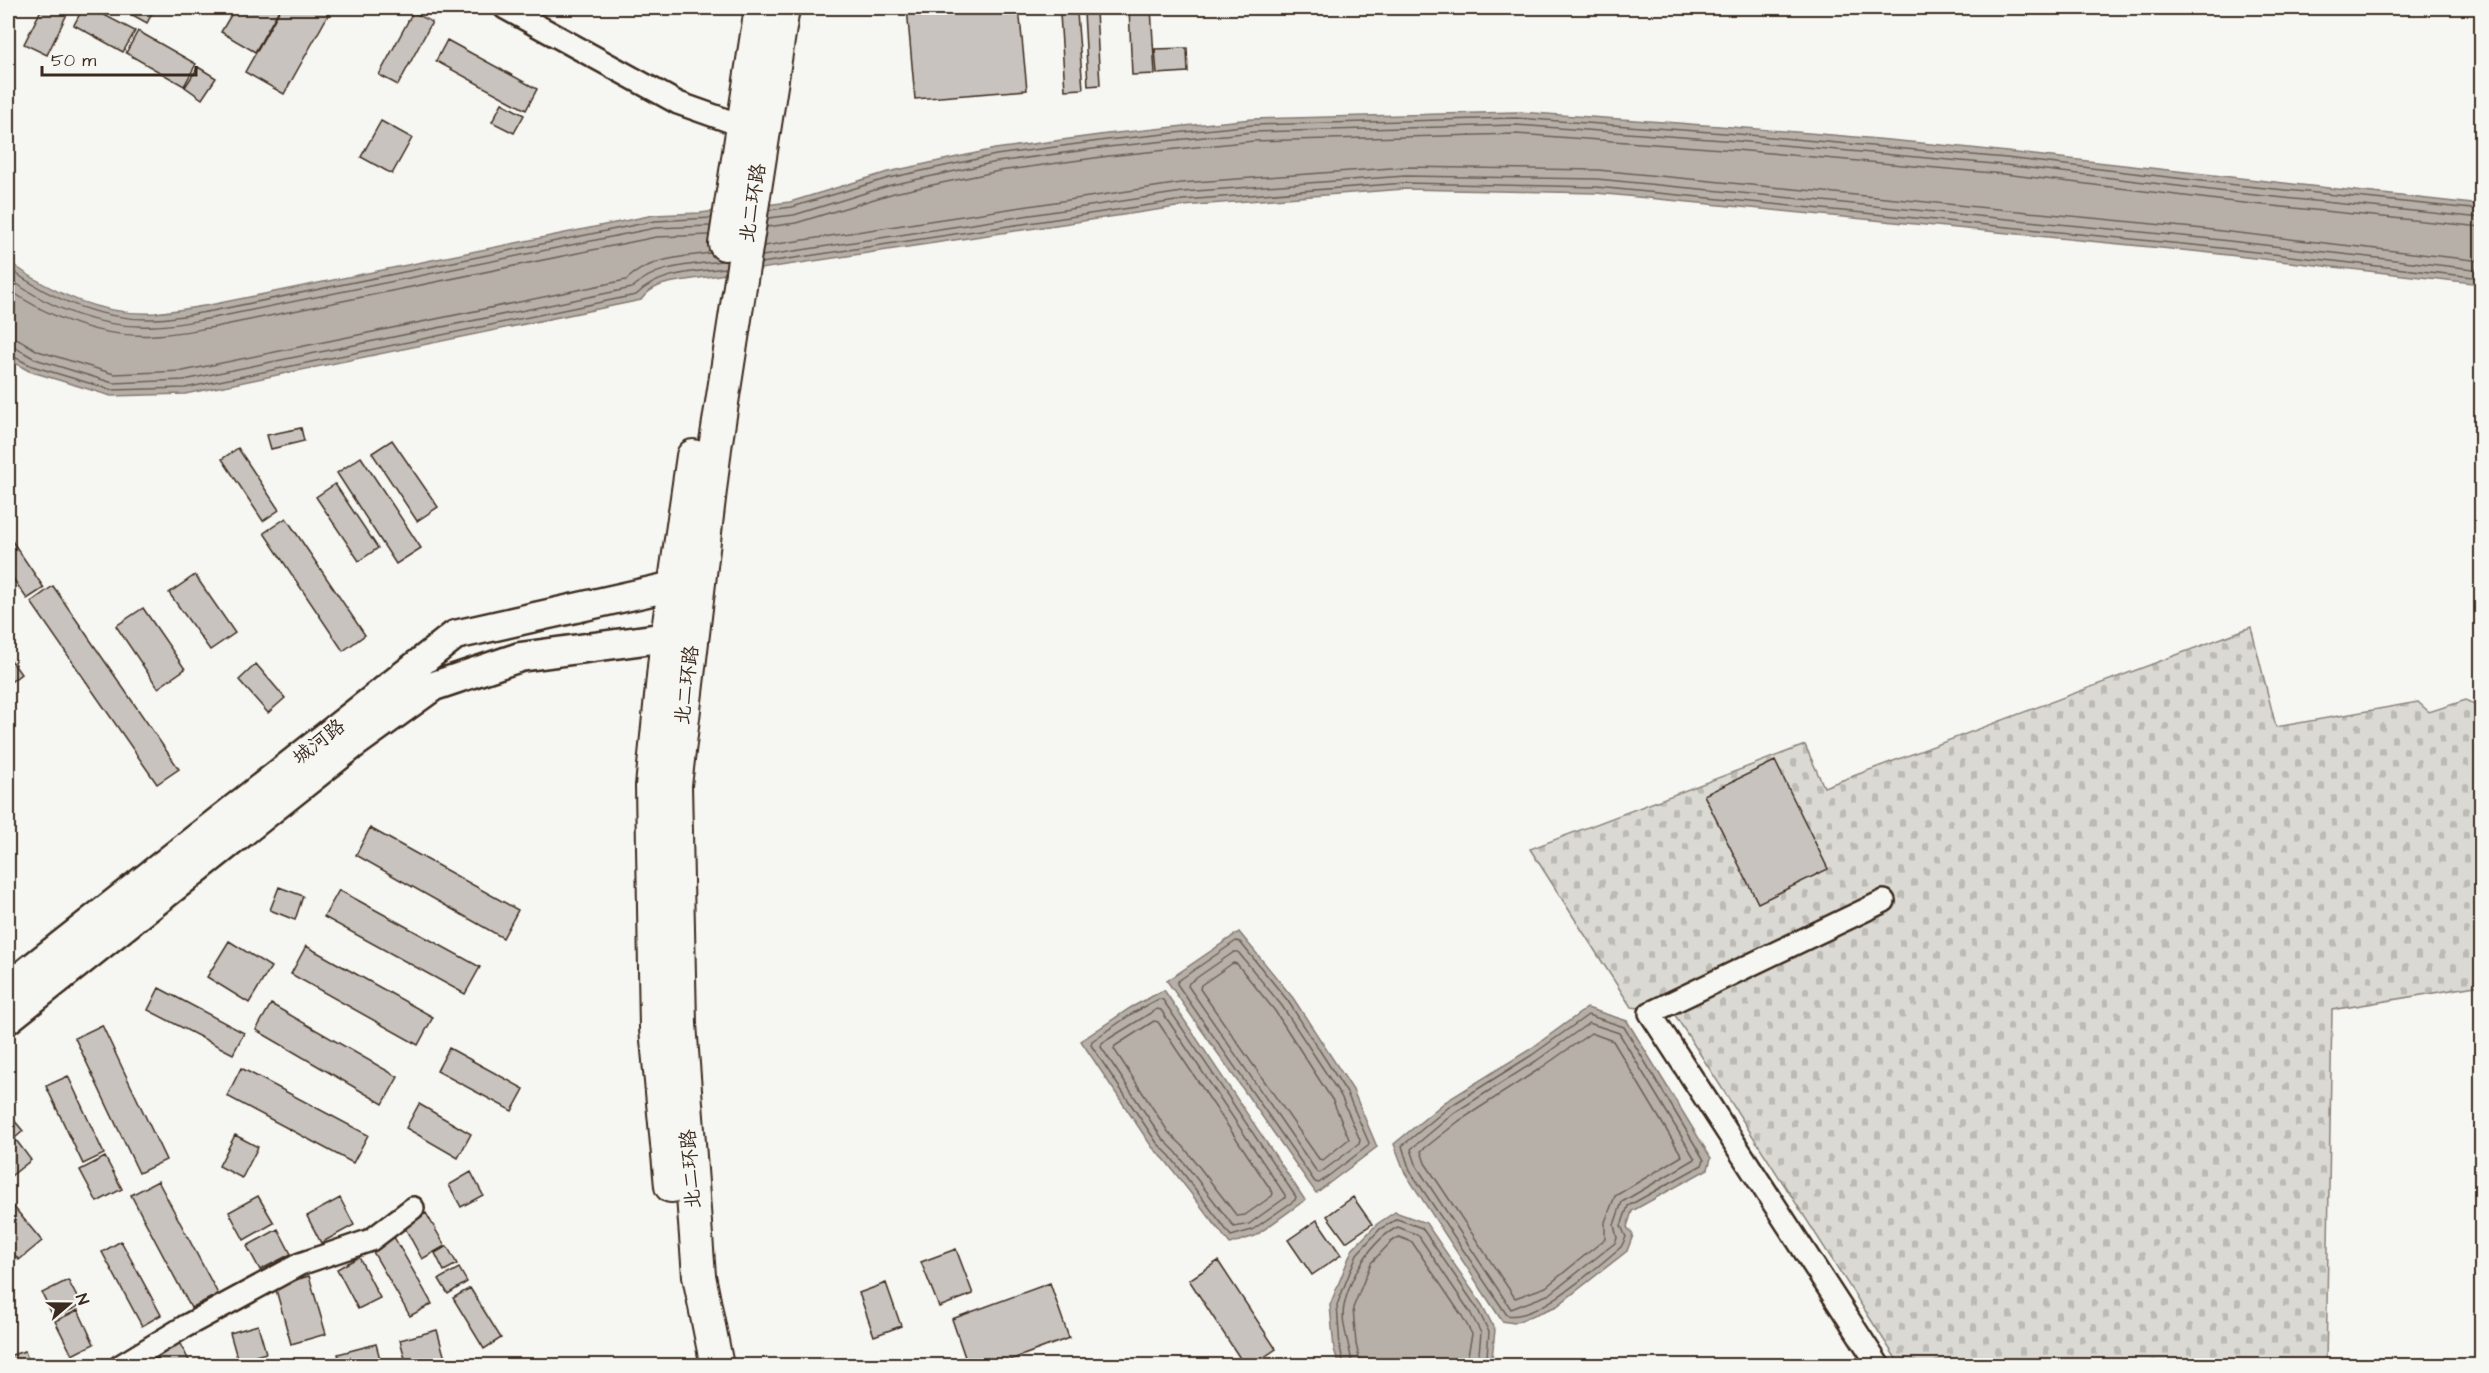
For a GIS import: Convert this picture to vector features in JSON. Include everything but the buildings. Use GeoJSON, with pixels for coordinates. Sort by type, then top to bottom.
{"type":"FeatureCollection","features":[{"type":"Feature","properties":{"kind":"main road","name":"北二环路"},"geometry":{"type":"LineString","coordinates":[[748,164],[743,126],[761,8]]}},
{"type":"Feature","properties":{"kind":"main road","name":"北二环路"},"geometry":{"type":"LineString","coordinates":[[695,1365],[680,1277],[656,1029],[652,786],[674,586],[728,299],[748,164],[783,8]]}},
{"type":"Feature","properties":{"kind":"main road","name":"北二环路"},"geometry":{"type":"LineString","coordinates":[[717,1365],[699,1276],[680,1024],[675,785],[715,448],[728,299]]}},
{"type":"Feature","properties":{"kind":"main road","name":"城河路"},"geometry":{"type":"LineString","coordinates":[[8,987],[455,635],[674,586]]}},
{"type":"Feature","properties":{"kind":"main road","name":"城河路"},"geometry":{"type":"LineString","coordinates":[[8,1018],[351,746],[434,686],[520,657],[667,637]]}},
{"type":"Feature","properties":{"kind":"street"},"geometry":{"type":"LineString","coordinates":[[505,8],[678,104],[743,126]]}},
{"type":"Feature","properties":{"kind":"street"},"geometry":{"type":"LineString","coordinates":[[1879,1365],[1650,1013],[1884,901]]}},
{"type":"Feature","properties":{"kind":"street"},"geometry":{"type":"LineString","coordinates":[[120,1365],[184,1327],[300,1264],[371,1240],[413,1208]]}},
{"type":"Feature","properties":{"kind":"green space"},"geometry":{"type":"Polygon","coordinates":[[[2251,627],[2276,727],[2418,702],[2429,712],[2466,700],[2481,709],[2481,985],[2332,1010],[2326,1365],[1900,1365],[1673,1012],[1631,1007],[1530,849],[1805,745],[1824,787],[2251,627]]]}},
{"type":"Feature","properties":{"kind":"water"},"geometry":{"type":"Polygon","coordinates":[[[1516,112],[1885,140],[2481,205],[2481,284],[2202,252],[1596,193],[1404,189],[1183,206],[673,282],[655,287],[641,300],[185,394],[111,396],[29,371],[8,359],[8,261],[41,283],[77,300],[115,310],[155,313],[210,305],[654,215],[700,213],[790,202],[888,172],[995,149],[1107,134],[1252,119],[1516,112]]]}},
{"type":"Feature","properties":{"kind":"water"},"geometry":{"type":"Polygon","coordinates":[[[1239,932],[1293,998],[1353,1090],[1377,1147],[1316,1193],[1167,981],[1239,932]]]}},
{"type":"Feature","properties":{"kind":"water"},"geometry":{"type":"Polygon","coordinates":[[[1164,990],[1305,1200],[1255,1236],[1230,1244],[1165,1160],[1152,1147],[1081,1041],[1130,1008],[1164,990]]]}},
{"type":"Feature","properties":{"kind":"water"},"geometry":{"type":"Polygon","coordinates":[[[1587,1008],[1627,1021],[1711,1158],[1708,1169],[1632,1211],[1627,1227],[1633,1235],[1627,1251],[1557,1306],[1514,1323],[1502,1321],[1405,1173],[1394,1144],[1445,1102],[1529,1050],[1587,1008]]]}},
{"type":"Feature","properties":{"kind":"water"},"geometry":{"type":"Polygon","coordinates":[[[1395,1212],[1426,1223],[1482,1305],[1495,1330],[1492,1358],[1487,1365],[1339,1365],[1334,1349],[1330,1305],[1352,1250],[1377,1224],[1395,1212]]]}}]}
